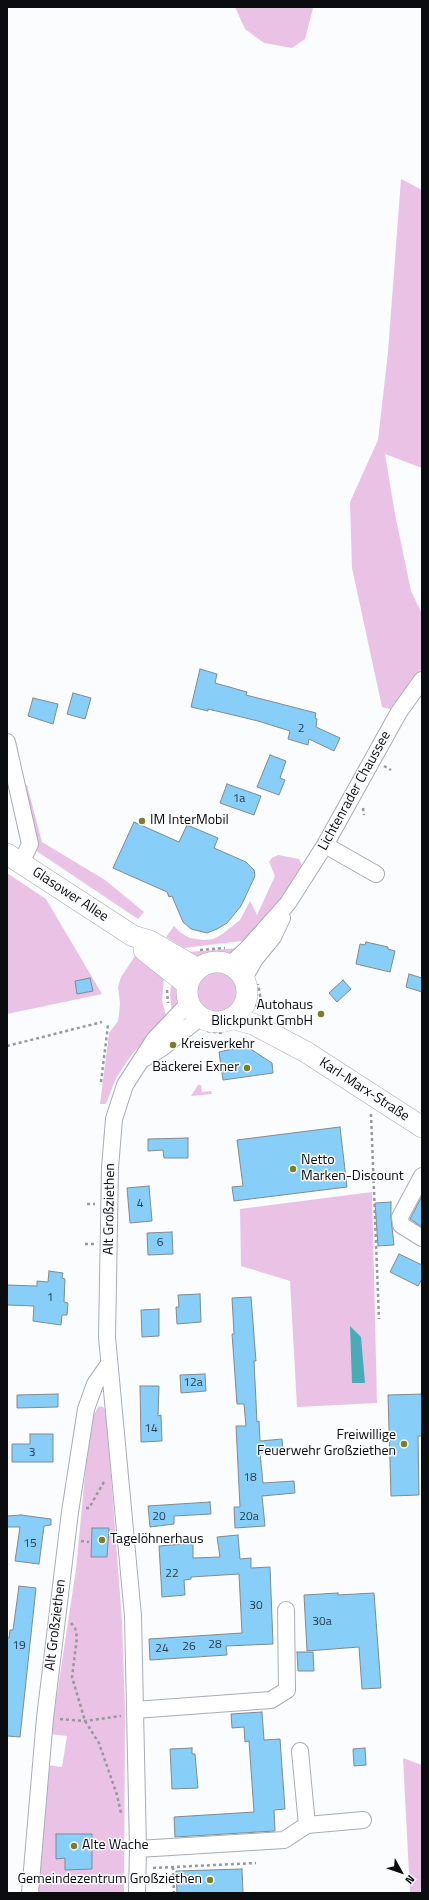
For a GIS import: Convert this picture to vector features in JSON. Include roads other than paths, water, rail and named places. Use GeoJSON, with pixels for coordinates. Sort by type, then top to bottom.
{"type":"FeatureCollection","features":[{"type":"Feature","properties":{"kind":"main road","name":"Glasower Allee"},"geometry":{"type":"LineString","coordinates":[[14,858],[133,936],[143,949],[196,992]]}},
{"type":"Feature","properties":{"kind":"main road"},"geometry":{"type":"LineString","coordinates":[[214,962],[234,963],[247,994],[240,1011],[229,1025],[216,1022],[196,992],[214,962]]}},
{"type":"Feature","properties":{"kind":"main road","name":"Karl-Marx-Straße"},"geometry":{"type":"LineString","coordinates":[[245,1001],[279,1025],[293,1037],[306,1052]]}},
{"type":"Feature","properties":{"kind":"main road","name":"Karl-Marx-Straße"},"geometry":{"type":"LineString","coordinates":[[229,1025],[252,1024],[306,1052],[422,1127]]}},
{"type":"Feature","properties":{"kind":"street","name":"Lichtenrader Chaussee"},"geometry":{"type":"LineString","coordinates":[[234,963],[255,959],[273,937],[288,903],[325,846],[399,712],[422,680]]}},
{"type":"Feature","properties":{"kind":"street"},"geometry":{"type":"LineString","coordinates":[[7,742],[30,844],[14,858]]}},
{"type":"Feature","properties":{"kind":"street"},"geometry":{"type":"LineString","coordinates":[[325,846],[376,874]]}},
{"type":"Feature","properties":{"kind":"street","name":"Alt Großziethen"},"geometry":{"type":"LineString","coordinates":[[137,1893],[138,1849],[133,1616],[107,1337],[110,1168],[114,1119],[125,1085],[154,1040],[196,992]]}},
{"type":"Feature","properties":{"kind":"street"},"geometry":{"type":"LineString","coordinates":[[422,1176],[400,1217],[401,1225],[422,1238]]}},
{"type":"Feature","properties":{"kind":"street","name":"Alt Großziethen"},"geometry":{"type":"LineString","coordinates":[[30,1893],[45,1718],[70,1512],[86,1410],[95,1384],[109,1364]]}},
{"type":"Feature","properties":{"kind":"street"},"geometry":{"type":"LineString","coordinates":[[135,1712],[271,1700],[287,1690],[286,1610]]}},
{"type":"Feature","properties":{"kind":"street"},"geometry":{"type":"LineString","coordinates":[[300,1751],[307,1825]]}},
{"type":"Feature","properties":{"kind":"street"},"geometry":{"type":"LineString","coordinates":[[138,1849],[284,1840],[307,1825],[363,1820]]}},
{"type":"Feature","properties":{"kind":"water"},"geometry":{"type":"Polygon","coordinates":[[[350,1326],[361,1337],[365,1383],[352,1383],[350,1326]]]}},
{"type":"Feature","properties":{"kind":"place","name":"IM InterMobil"},"geometry":{"type":"Point","coordinates":[142,821]}},
{"type":"Feature","properties":{"kind":"place","name":"Autohaus Blickpunkt GmbH"},"geometry":{"type":"Point","coordinates":[321,1014]}},
{"type":"Feature","properties":{"kind":"place","name":"Kreisverkehr"},"geometry":{"type":"Point","coordinates":[173,1045]}},
{"type":"Feature","properties":{"kind":"place","name":"Bäckerei Exner"},"geometry":{"type":"Point","coordinates":[247,1068]}},
{"type":"Feature","properties":{"kind":"place","name":"Netto Marken-Discount"},"geometry":{"type":"Point","coordinates":[293,1169]}},
{"type":"Feature","properties":{"kind":"place","name":"Freiwillige Feuerwehr Großziethen"},"geometry":{"type":"Point","coordinates":[404,1444]}},
{"type":"Feature","properties":{"kind":"place","name":"Tagelöhnerhaus"},"geometry":{"type":"Point","coordinates":[102,1540]}},
{"type":"Feature","properties":{"kind":"place","name":"Alte Wache"},"geometry":{"type":"Point","coordinates":[74,1846]}},
{"type":"Feature","properties":{"kind":"place","name":"Gemeindezentrum Großziethen"},"geometry":{"type":"Point","coordinates":[210,1880]}}]}
